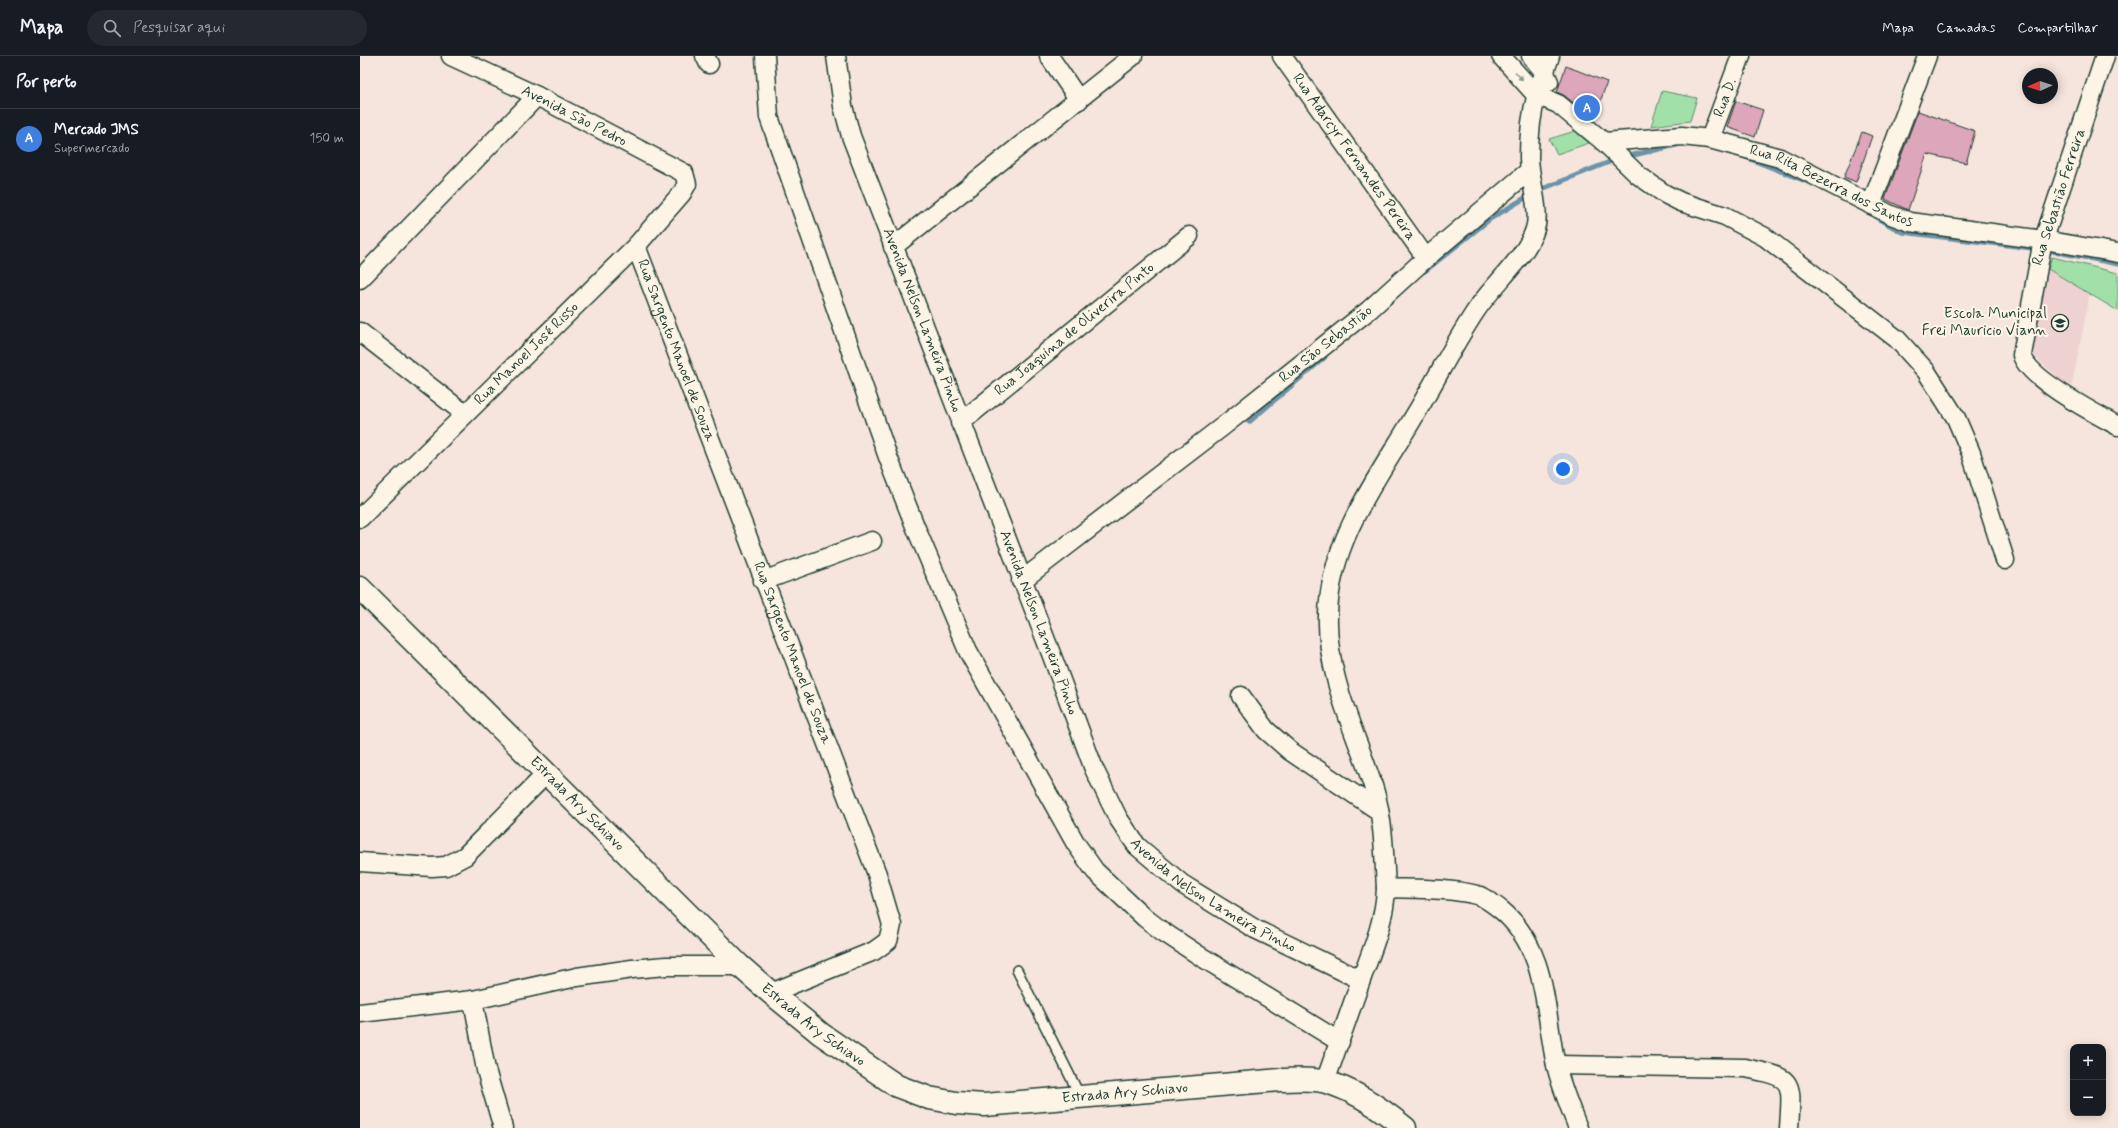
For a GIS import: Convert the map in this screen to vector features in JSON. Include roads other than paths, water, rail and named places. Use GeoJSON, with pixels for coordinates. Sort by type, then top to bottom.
{"type":"FeatureCollection","features":[{"type":"Feature","properties":{"kind":"main road","name":"Estrada Ary Schiavo"},"geometry":{"type":"LineString","coordinates":[[360,588],[740,966],[821,1034],[855,1059],[897,1086],[929,1098],[956,1103],[984,1105],[1280,1080],[1325,1082],[1353,1093],[1384,1110],[1405,1128]]}},
{"type":"Feature","properties":{"kind":"street","name":"Avenida São Pedro"},"geometry":{"type":"LineString","coordinates":[[451,56],[537,96],[684,173],[687,184]]}},
{"type":"Feature","properties":{"kind":"street"},"geometry":{"type":"LineString","coordinates":[[765,56],[769,117],[888,457],[915,526],[968,651],[1076,844],[1095,871],[1145,918],[1162,931],[1340,1042]]}},
{"type":"Feature","properties":{"kind":"street","name":"Avenida Nelson Lameira Pinho"},"geometry":{"type":"LineString","coordinates":[[836,56],[843,106],[851,136],[1021,581],[1052,656],[1094,769],[1118,818],[1137,846],[1182,884],[1220,909],[1255,929],[1361,980]]}},
{"type":"Feature","properties":{"kind":"street"},"geometry":{"type":"LineString","coordinates":[[1049,56],[1079,100]]}},
{"type":"Feature","properties":{"kind":"street"},"geometry":{"type":"LineString","coordinates":[[893,247],[1133,56]]}},
{"type":"Feature","properties":{"kind":"street","name":"Rua Adarcyr Fernandes Pereira"},"geometry":{"type":"LineString","coordinates":[[1282,56],[1426,258]]}},
{"type":"Feature","properties":{"kind":"street"},"geometry":{"type":"LineString","coordinates":[[1501,56],[1536,95],[1558,104],[1633,170],[1665,194],[1681,202],[1725,216],[1764,237],[1898,339],[1926,371],[1956,418],[1971,453],[2005,560]]}},
{"type":"Feature","properties":{"kind":"street"},"geometry":{"type":"LineString","coordinates":[[1532,56],[1545,73],[1558,104]]}},
{"type":"Feature","properties":{"kind":"street"},"geometry":{"type":"LineString","coordinates":[[1325,1082],[1380,925],[1385,904],[1386,888],[1383,834],[1374,791],[1334,672],[1328,641],[1330,586],[1337,556],[1357,511],[1477,308],[1528,244],[1536,228],[1537,212],[1530,178],[1531,126],[1536,95],[1550,56]]}},
{"type":"Feature","properties":{"kind":"street","name":"Rua D."},"geometry":{"type":"LineString","coordinates":[[1710,139],[1741,56]]}},
{"type":"Feature","properties":{"kind":"street"},"geometry":{"type":"LineString","coordinates":[[1871,205],[1926,56]]}},
{"type":"Feature","properties":{"kind":"street","name":"Rua Sebastião Ferreira"},"geometry":{"type":"LineString","coordinates":[[2105,56],[2041,248],[2022,355],[2025,364],[2053,388],[2081,407],[2118,426]]}},
{"type":"Feature","properties":{"kind":"street"},"geometry":{"type":"LineString","coordinates":[[360,279],[537,96]]}},
{"type":"Feature","properties":{"kind":"street","name":"Rua Rita Bezerra dos Santos"},"geometry":{"type":"LineString","coordinates":[[1609,148],[1682,136],[1710,139],[1780,158],[1891,215],[1910,222],[2041,248],[2118,253]]}},
{"type":"Feature","properties":{"kind":"street","name":"Rua São Sebastião"},"geometry":{"type":"LineString","coordinates":[[1021,581],[1222,428],[1369,310],[1426,258],[1530,178]]}},
{"type":"Feature","properties":{"kind":"street","name":"Rua Manoel José Risso"},"geometry":{"type":"LineString","coordinates":[[360,518],[636,246],[682,193],[687,184]]}},
{"type":"Feature","properties":{"kind":"street","name":"Rua Joaquina de Oliverira Pinto"},"geometry":{"type":"LineString","coordinates":[[960,422],[1189,236]]}},
{"type":"Feature","properties":{"kind":"street","name":"Rua Sargento Manoel de Souza"},"geometry":{"type":"LineString","coordinates":[[636,246],[763,581],[878,874],[892,925],[888,941],[874,951],[771,993]]}},
{"type":"Feature","properties":{"kind":"street"},"geometry":{"type":"LineString","coordinates":[[360,332],[465,414]]}},
{"type":"Feature","properties":{"kind":"street"},"geometry":{"type":"LineString","coordinates":[[763,581],[872,541]]}},
{"type":"Feature","properties":{"kind":"street"},"geometry":{"type":"LineString","coordinates":[[1241,696],[1266,730],[1290,751],[1378,812]]}},
{"type":"Feature","properties":{"kind":"street"},"geometry":{"type":"LineString","coordinates":[[360,862],[446,866],[455,862],[465,856],[546,774]]}},
{"type":"Feature","properties":{"kind":"street"},"geometry":{"type":"LineString","coordinates":[[1386,888],[1435,890],[1478,895],[1492,903],[1514,921],[1529,944],[1542,979],[1556,1066],[1578,1128]]}},
{"type":"Feature","properties":{"kind":"street"},"geometry":{"type":"LineString","coordinates":[[360,1013],[473,1000],[578,977],[632,969],[666,966],[740,966]]}},
{"type":"Feature","properties":{"kind":"street"},"geometry":{"type":"LineString","coordinates":[[473,1000],[486,1070],[503,1128]]}},
{"type":"Feature","properties":{"kind":"street"},"geometry":{"type":"LineString","coordinates":[[1556,1066],[1745,1068],[1774,1074],[1782,1078],[1788,1085],[1791,1094],[1789,1128]]}},
{"type":"Feature","properties":{"kind":"lane"},"geometry":{"type":"LineString","coordinates":[[1017,970],[1081,1097]]}},
{"type":"Feature","properties":{"kind":"waterway"},"geometry":{"type":"LineString","coordinates":[[1625,157],[1677,145]]}},
{"type":"Feature","properties":{"kind":"waterway"},"geometry":{"type":"LineString","coordinates":[[1745,157],[1808,182]]}},
{"type":"Feature","properties":{"kind":"waterway"},"geometry":{"type":"LineString","coordinates":[[1537,191],[1617,159]]}},
{"type":"Feature","properties":{"kind":"waterway"},"geometry":{"type":"LineString","coordinates":[[1425,271],[1490,219],[1530,195]]}},
{"type":"Feature","properties":{"kind":"waterway"},"geometry":{"type":"LineString","coordinates":[[1877,218],[1902,232],[2047,250],[2118,264]]}},
{"type":"Feature","properties":{"kind":"waterway"},"geometry":{"type":"LineString","coordinates":[[1249,422],[1325,357]]}},
{"type":"Feature","properties":{"kind":"place","name":"Mercado JMS"},"geometry":{"type":"Point","coordinates":[1587,108]}},
{"type":"Feature","properties":{"kind":"place","name":"Escola Municipal Frei Mauricio Viann"},"geometry":{"type":"Point","coordinates":[2060,323]}}]}
